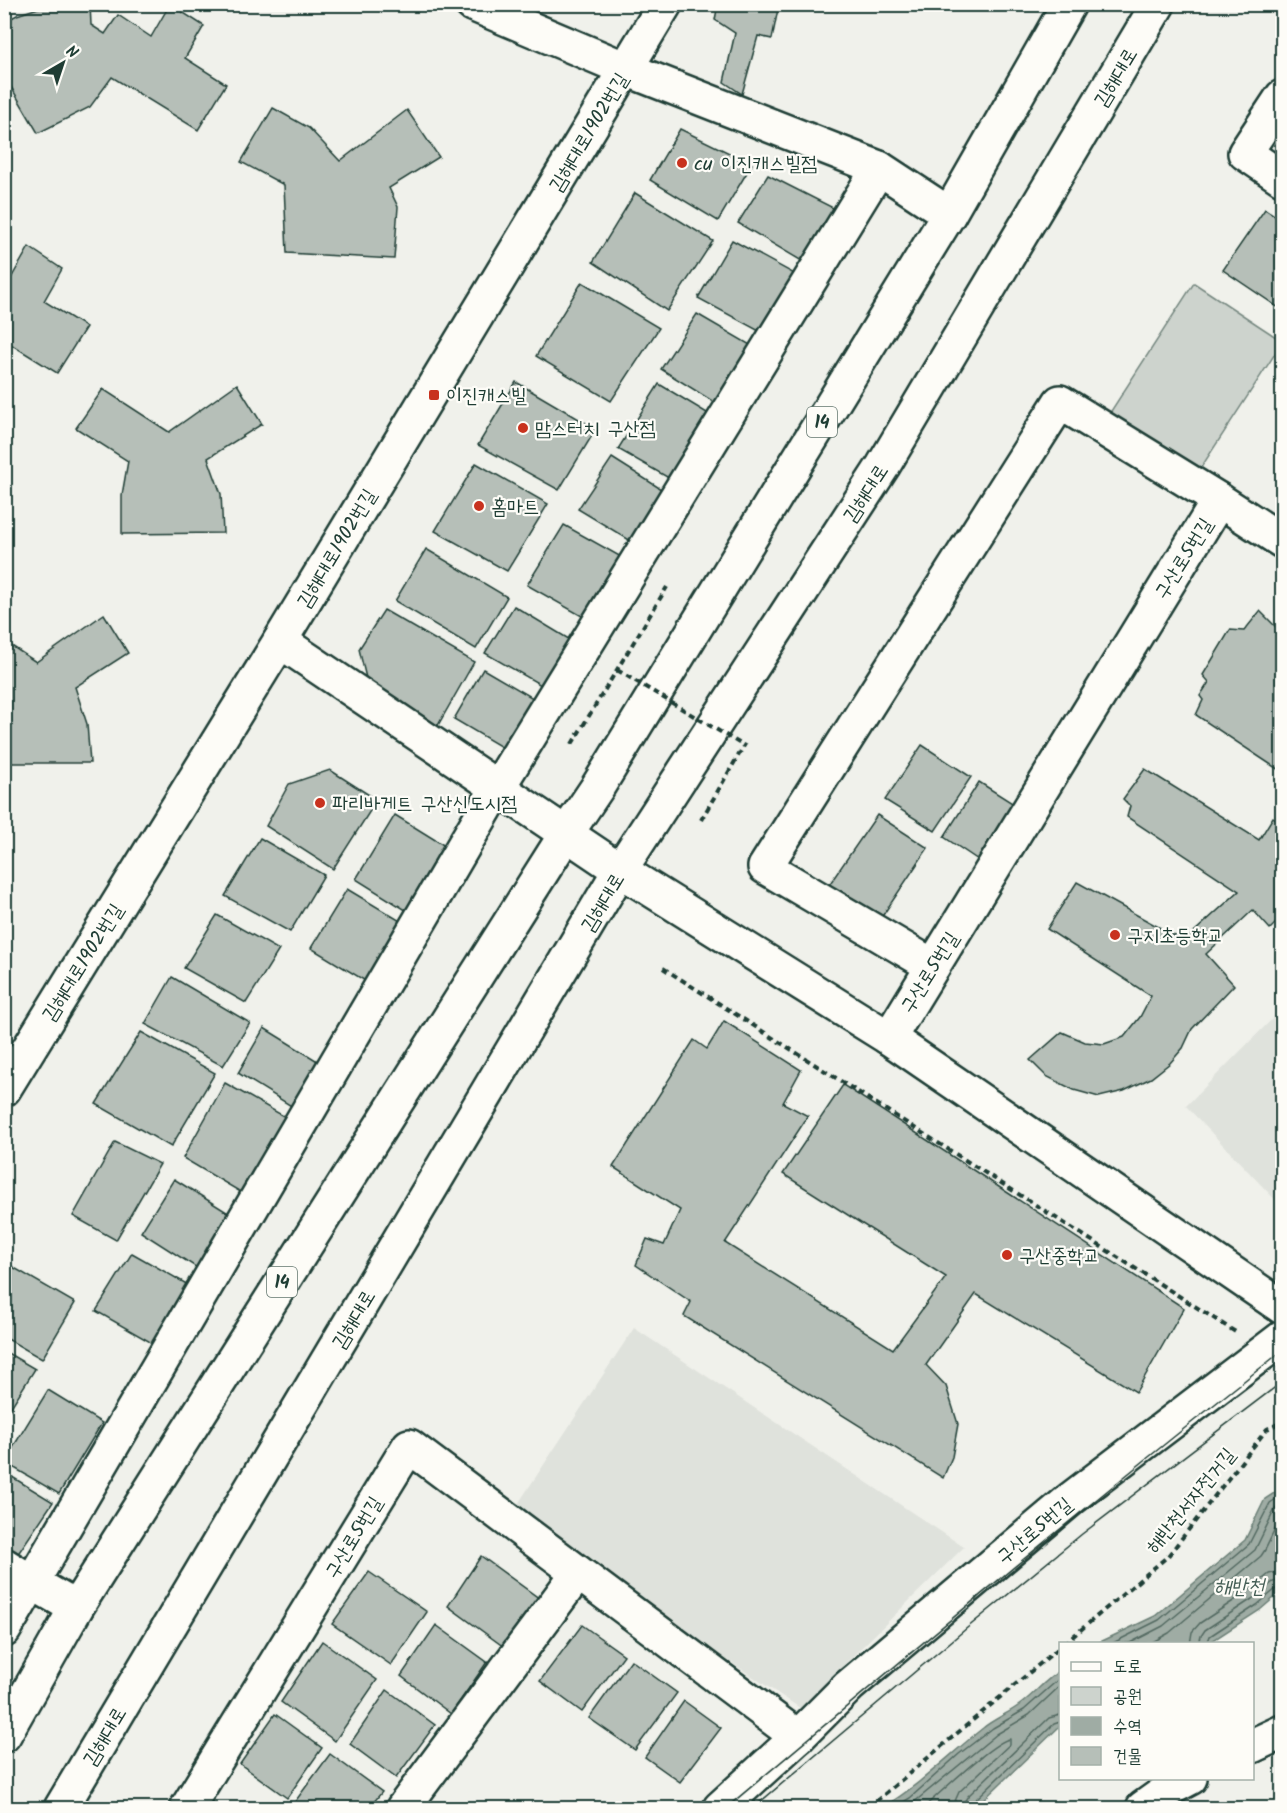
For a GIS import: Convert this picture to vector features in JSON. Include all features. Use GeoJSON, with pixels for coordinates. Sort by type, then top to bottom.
{"type":"FeatureCollection","features":[{"type":"Feature","properties":{"kind":"street"},"geometry":{"type":"LineString","coordinates":[[472,4],[626,69],[879,168],[949,214]]}},
{"type":"Feature","properties":{"kind":"street","name":"김해대로1902번길"},"geometry":{"type":"LineString","coordinates":[[4,1089],[280,640],[665,4]]}},
{"type":"Feature","properties":{"kind":"street","name":"14"},"geometry":{"type":"LineString","coordinates":[[4,1735],[76,1608],[597,788],[949,214],[1070,4]]}},
{"type":"Feature","properties":{"kind":"street","name":"김해대로"},"geometry":{"type":"LineString","coordinates":[[61,1809],[620,870],[883,466],[1158,4]]}},
{"type":"Feature","properties":{"kind":"street"},"geometry":{"type":"LineString","coordinates":[[1282,97],[1245,153],[1282,178]]}},
{"type":"Feature","properties":{"kind":"street"},"geometry":{"type":"LineString","coordinates":[[4,1630],[497,789],[879,168]]}},
{"type":"Feature","properties":{"kind":"street","name":"구산로5번길"},"geometry":{"type":"LineString","coordinates":[[933,966],[765,867],[1060,402],[1282,541]]}},
{"type":"Feature","properties":{"kind":"street","name":"구산로5번길"},"geometry":{"type":"LineString","coordinates":[[889,1038],[1219,500]]}},
{"type":"Feature","properties":{"kind":"street"},"geometry":{"type":"LineString","coordinates":[[280,640],[497,789],[620,870],[889,1038],[1282,1307]]}},
{"type":"Feature","properties":{"kind":"street","name":"구산로5번길"},"geometry":{"type":"LineString","coordinates":[[720,1809],[849,1686],[1072,1498],[1282,1338]]}},
{"type":"Feature","properties":{"kind":"street","name":"구산로5번길"},"geometry":{"type":"LineString","coordinates":[[187,1809],[409,1446],[798,1737]]}},
{"type":"Feature","properties":{"kind":"street"},"geometry":{"type":"LineString","coordinates":[[4,1565],[76,1608]]}},
{"type":"Feature","properties":{"kind":"street"},"geometry":{"type":"LineString","coordinates":[[403,1809],[578,1573]]}},
{"type":"Feature","properties":{"kind":"street"},"geometry":{"type":"LineString","coordinates":[[1254,1745],[1282,1732]]}},
{"type":"Feature","properties":{"kind":"street"},"geometry":{"type":"LineString","coordinates":[[1143,1809],[1171,1788],[1188,1780]]}},
{"type":"Feature","properties":{"kind":"path"},"geometry":{"type":"LineString","coordinates":[[572,744],[667,587]]}},
{"type":"Feature","properties":{"kind":"path"},"geometry":{"type":"LineString","coordinates":[[617,670],[744,746]]}},
{"type":"Feature","properties":{"kind":"path"},"geometry":{"type":"LineString","coordinates":[[663,968],[1245,1338]]}},
{"type":"Feature","properties":{"kind":"path","name":"해반천서자전거길"},"geometry":{"type":"LineString","coordinates":[[1066,1642],[1168,1556],[1267,1429],[1282,1422]]}},
{"type":"Feature","properties":{"kind":"path"},"geometry":{"type":"LineString","coordinates":[[868,1809],[1059,1648]]}},
{"type":"Feature","properties":{"kind":"shaded area"},"geometry":{"type":"Polygon","coordinates":[[[1282,1009],[1282,1207],[1186,1106],[1282,1009]]]}},
{"type":"Feature","properties":{"kind":"shaded area"},"geometry":{"type":"Polygon","coordinates":[[[634,1328],[964,1547],[800,1708],[510,1516],[634,1328]]]}},
{"type":"Feature","properties":{"kind":"green space"},"geometry":{"type":"Polygon","coordinates":[[[1194,283],[1282,343],[1193,480],[1102,425],[1194,283]]]}},
{"type":"Feature","properties":{"kind":"water","name":"해반천"},"geometry":{"type":"Polygon","coordinates":[[[1282,1488],[1282,1591],[1260,1610],[1211,1642],[1100,1642],[1155,1616],[1245,1540],[1265,1499],[1282,1488]]]}},
{"type":"Feature","properties":{"kind":"water"},"geometry":{"type":"Polygon","coordinates":[[[1059,1672],[1059,1727],[975,1808],[882,1808],[921,1780],[988,1724],[1013,1710],[1059,1672]]]}},
{"type":"Feature","properties":{"kind":"building"},"geometry":{"type":"Polygon","coordinates":[[[50,4],[90,4],[91,25],[105,34],[118,15],[151,37],[170,4],[204,26],[185,58],[226,84],[198,130],[112,77],[90,107],[38,133],[4,75],[4,22],[50,4]]]}},
{"type":"Feature","properties":{"kind":"building"},"geometry":{"type":"Polygon","coordinates":[[[718,4],[779,4],[772,39],[758,36],[742,94],[724,82],[735,33],[715,20],[718,4]]]}},
{"type":"Feature","properties":{"kind":"building"},"geometry":{"type":"Polygon","coordinates":[[[273,108],[309,128],[340,161],[407,110],[439,157],[389,188],[398,207],[394,259],[287,253],[284,185],[241,162],[273,108]]]}},
{"type":"Feature","properties":{"kind":"building"},"geometry":{"type":"Polygon","coordinates":[[[680,129],[752,164],[718,221],[650,180],[680,129]]]}},
{"type":"Feature","properties":{"kind":"building"},"geometry":{"type":"Polygon","coordinates":[[[768,175],[845,214],[812,267],[738,223],[768,175]]]}},
{"type":"Feature","properties":{"kind":"building"},"geometry":{"type":"Polygon","coordinates":[[[635,193],[713,241],[667,311],[593,262],[635,193]]]}},
{"type":"Feature","properties":{"kind":"building"},"geometry":{"type":"Polygon","coordinates":[[[1265,209],[1282,220],[1282,310],[1223,270],[1265,209]]]}},
{"type":"Feature","properties":{"kind":"building"},"geometry":{"type":"Polygon","coordinates":[[[732,240],[811,283],[776,340],[698,298],[732,240]]]}},
{"type":"Feature","properties":{"kind":"building"},"geometry":{"type":"Polygon","coordinates":[[[29,247],[62,269],[44,301],[86,327],[57,373],[4,340],[4,277],[10,280],[29,247]]]}},
{"type":"Feature","properties":{"kind":"building"},"geometry":{"type":"Polygon","coordinates":[[[582,282],[659,328],[611,401],[536,356],[582,282]]]}},
{"type":"Feature","properties":{"kind":"building"},"geometry":{"type":"Polygon","coordinates":[[[697,314],[771,357],[733,414],[661,369],[697,314]]]}},
{"type":"Feature","properties":{"kind":"building"},"geometry":{"type":"Polygon","coordinates":[[[516,382],[596,429],[559,490],[478,445],[516,382]]]}},
{"type":"Feature","properties":{"kind":"building"},"geometry":{"type":"Polygon","coordinates":[[[237,384],[262,424],[208,458],[221,494],[223,533],[122,534],[122,495],[128,461],[76,428],[103,389],[169,432],[237,384]]]}},
{"type":"Feature","properties":{"kind":"building"},"geometry":{"type":"Polygon","coordinates":[[[659,384],[727,425],[688,489],[618,449],[659,384]]]}},
{"type":"Feature","properties":{"kind":"building"},"geometry":{"type":"Polygon","coordinates":[[[612,458],[691,508],[659,558],[578,509],[612,458]]]}},
{"type":"Feature","properties":{"kind":"building"},"geometry":{"type":"Polygon","coordinates":[[[476,463],[548,504],[507,571],[435,531],[476,463]]]}},
{"type":"Feature","properties":{"kind":"building"},"geometry":{"type":"Polygon","coordinates":[[[564,525],[632,563],[596,624],[527,585],[564,525]]]}},
{"type":"Feature","properties":{"kind":"building"},"geometry":{"type":"Polygon","coordinates":[[[426,549],[507,597],[476,649],[395,601],[426,549]]]}},
{"type":"Feature","properties":{"kind":"building"},"geometry":{"type":"Polygon","coordinates":[[[514,606],[597,656],[569,701],[485,653],[514,606]]]}},
{"type":"Feature","properties":{"kind":"building"},"geometry":{"type":"Polygon","coordinates":[[[384,610],[474,662],[433,734],[371,699],[359,649],[384,610]]]}},
{"type":"Feature","properties":{"kind":"building"},"geometry":{"type":"Polygon","coordinates":[[[1260,611],[1282,633],[1282,772],[1196,715],[1203,700],[1200,696],[1209,682],[1203,675],[1230,630],[1244,631],[1260,611]]]}},
{"type":"Feature","properties":{"kind":"building"},"geometry":{"type":"Polygon","coordinates":[[[104,614],[128,653],[75,687],[87,724],[90,763],[4,763],[4,641],[36,662],[104,614]]]}},
{"type":"Feature","properties":{"kind":"building"},"geometry":{"type":"Polygon","coordinates":[[[483,669],[562,715],[532,765],[454,719],[483,669]]]}},
{"type":"Feature","properties":{"kind":"building"},"geometry":{"type":"Polygon","coordinates":[[[922,745],[971,777],[935,831],[885,800],[922,745]]]}},
{"type":"Feature","properties":{"kind":"building","name":"구지초등학교"},"geometry":{"type":"Polygon","coordinates":[[[1145,769],[1259,840],[1273,817],[1282,823],[1282,917],[1270,929],[1253,910],[1206,954],[1234,985],[1192,1029],[1183,1048],[1170,1063],[1151,1078],[1124,1091],[1099,1097],[1074,1090],[1046,1076],[1030,1060],[1062,1032],[1085,1042],[1104,1044],[1124,1037],[1140,1017],[1151,996],[1047,929],[1077,882],[1184,941],[1239,891],[1127,817],[1130,806],[1123,799],[1145,769]]]}},
{"type":"Feature","properties":{"kind":"building"},"geometry":{"type":"Polygon","coordinates":[[[330,770],[377,800],[333,869],[266,826],[289,784],[330,770]]]}},
{"type":"Feature","properties":{"kind":"building"},"geometry":{"type":"Polygon","coordinates":[[[979,782],[1031,815],[996,872],[944,837],[979,782]]]}},
{"type":"Feature","properties":{"kind":"building"},"geometry":{"type":"Polygon","coordinates":[[[395,815],[458,854],[420,919],[356,879],[395,815]]]}},
{"type":"Feature","properties":{"kind":"building"},"geometry":{"type":"Polygon","coordinates":[[[877,815],[928,848],[873,930],[822,895],[877,815]]]}},
{"type":"Feature","properties":{"kind":"building"},"geometry":{"type":"Polygon","coordinates":[[[260,838],[324,875],[290,932],[225,896],[260,838]]]}},
{"type":"Feature","properties":{"kind":"building"},"geometry":{"type":"Polygon","coordinates":[[[347,889],[407,925],[372,985],[311,948],[347,889]]]}},
{"type":"Feature","properties":{"kind":"building"},"geometry":{"type":"Polygon","coordinates":[[[217,915],[279,950],[246,1003],[184,968],[217,915]]]}},
{"type":"Feature","properties":{"kind":"building"},"geometry":{"type":"Polygon","coordinates":[[[172,977],[250,1023],[223,1066],[145,1024],[172,977]]]}},
{"type":"Feature","properties":{"kind":"building","name":"구산중학교"},"geometry":{"type":"Polygon","coordinates":[[[724,1021],[801,1070],[783,1103],[808,1116],[725,1243],[893,1349],[946,1277],[783,1174],[843,1085],[1184,1308],[1136,1392],[976,1294],[926,1365],[946,1386],[958,1424],[952,1457],[943,1478],[684,1316],[691,1302],[636,1265],[647,1239],[664,1245],[680,1210],[613,1167],[694,1040],[707,1049],[724,1021]]]}},
{"type":"Feature","properties":{"kind":"building"},"geometry":{"type":"Polygon","coordinates":[[[264,1028],[337,1073],[309,1117],[238,1073],[264,1028]]]}},
{"type":"Feature","properties":{"kind":"building"},"geometry":{"type":"Polygon","coordinates":[[[141,1032],[215,1073],[171,1147],[96,1104],[141,1032]]]}},
{"type":"Feature","properties":{"kind":"building"},"geometry":{"type":"Polygon","coordinates":[[[225,1083],[294,1122],[249,1197],[183,1158],[225,1083]]]}},
{"type":"Feature","properties":{"kind":"building"},"geometry":{"type":"Polygon","coordinates":[[[115,1142],[160,1164],[116,1240],[73,1216],[115,1142]]]}},
{"type":"Feature","properties":{"kind":"building"},"geometry":{"type":"Polygon","coordinates":[[[174,1179],[238,1219],[205,1273],[141,1232],[174,1179]]]}},
{"type":"Feature","properties":{"kind":"building"},"geometry":{"type":"Polygon","coordinates":[[[132,1253],[192,1287],[159,1347],[96,1311],[132,1253]]]}},
{"type":"Feature","properties":{"kind":"building"},"geometry":{"type":"Polygon","coordinates":[[[4,1262],[75,1303],[42,1359],[4,1337],[4,1262]]]}},
{"type":"Feature","properties":{"kind":"building"},"geometry":{"type":"Polygon","coordinates":[[[4,1351],[35,1369],[4,1418],[4,1351]]]}},
{"type":"Feature","properties":{"kind":"building"},"geometry":{"type":"Polygon","coordinates":[[[48,1390],[102,1423],[59,1494],[4,1462],[48,1390]]]}},
{"type":"Feature","properties":{"kind":"building"},"geometry":{"type":"Polygon","coordinates":[[[4,1472],[53,1502],[7,1570],[4,1568],[4,1472]]]}},
{"type":"Feature","properties":{"kind":"building"},"geometry":{"type":"Polygon","coordinates":[[[481,1556],[540,1599],[504,1647],[448,1606],[481,1556]]]}},
{"type":"Feature","properties":{"kind":"building"},"geometry":{"type":"Polygon","coordinates":[[[369,1572],[427,1612],[391,1665],[332,1624],[369,1572]]]}},
{"type":"Feature","properties":{"kind":"building"},"geometry":{"type":"Polygon","coordinates":[[[436,1625],[487,1662],[451,1714],[401,1676],[436,1625]]]}},
{"type":"Feature","properties":{"kind":"building"},"geometry":{"type":"Polygon","coordinates":[[[582,1625],[624,1655],[582,1712],[540,1681],[582,1625]]]}},
{"type":"Feature","properties":{"kind":"building"},"geometry":{"type":"Polygon","coordinates":[[[322,1641],[377,1680],[335,1741],[281,1702],[322,1641]]]}},
{"type":"Feature","properties":{"kind":"building"},"geometry":{"type":"Polygon","coordinates":[[[631,1660],[677,1693],[635,1750],[589,1718],[631,1660]]]}},
{"type":"Feature","properties":{"kind":"building"},"geometry":{"type":"Polygon","coordinates":[[[387,1690],[435,1725],[396,1778],[350,1744],[387,1690]]]}},
{"type":"Feature","properties":{"kind":"building"},"geometry":{"type":"Polygon","coordinates":[[[684,1701],[721,1728],[680,1782],[645,1757],[684,1701]]]}},
{"type":"Feature","properties":{"kind":"building"},"geometry":{"type":"Polygon","coordinates":[[[275,1714],[322,1748],[287,1798],[240,1764],[275,1714]]]}},
{"type":"Feature","properties":{"kind":"building"},"geometry":{"type":"Polygon","coordinates":[[[330,1754],[382,1792],[369,1808],[302,1808],[294,1803],[330,1754]]]}},
{"type":"Feature","properties":{"kind":"tram line"},"geometry":{"type":"LineString","coordinates":[[726,1808],[1071,1520],[1282,1351]]}},
{"type":"Feature","properties":{"kind":"tram line"},"geometry":{"type":"LineString","coordinates":[[753,1808],[1082,1534],[1282,1382]]}},
{"type":"Feature","properties":{"kind":"place","name":"cu 이진캐스빌점"},"geometry":{"type":"Point","coordinates":[682,163]}},
{"type":"Feature","properties":{"kind":"place","name":"이진캐스빌"},"geometry":{"type":"Point","coordinates":[434,395]}},
{"type":"Feature","properties":{"kind":"place","name":"맘스터치 구산점"},"geometry":{"type":"Point","coordinates":[523,428]}},
{"type":"Feature","properties":{"kind":"place","name":"홈마트"},"geometry":{"type":"Point","coordinates":[479,506]}},
{"type":"Feature","properties":{"kind":"place","name":"파리바게트 구산신도시점"},"geometry":{"type":"Point","coordinates":[320,803]}},
{"type":"Feature","properties":{"kind":"place","name":"구지초등학교"},"geometry":{"type":"Point","coordinates":[1115,935]}},
{"type":"Feature","properties":{"kind":"place","name":"구산중학교"},"geometry":{"type":"Point","coordinates":[1007,1255]}}]}
